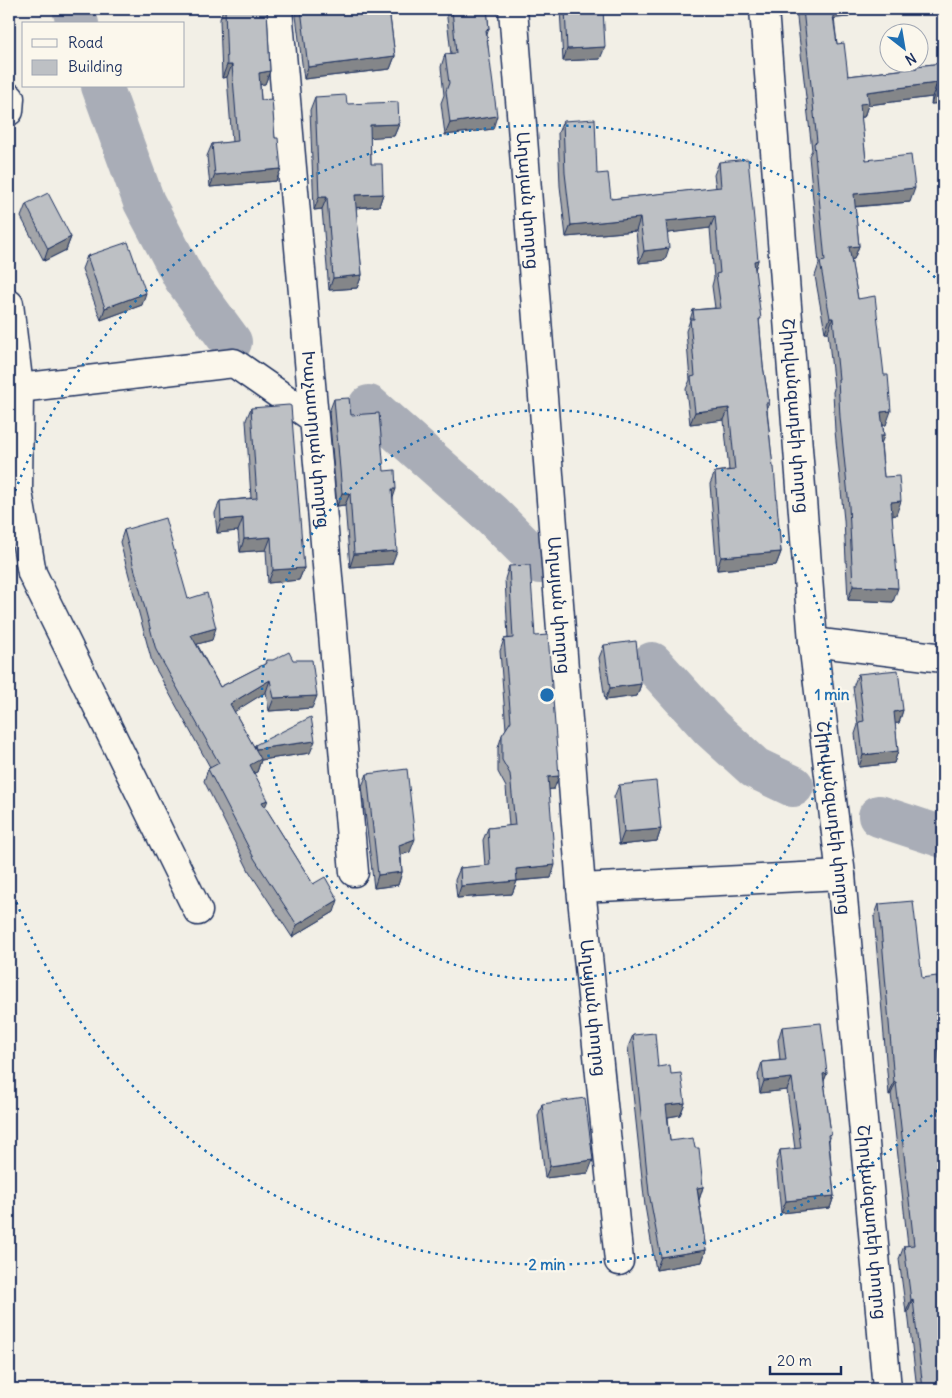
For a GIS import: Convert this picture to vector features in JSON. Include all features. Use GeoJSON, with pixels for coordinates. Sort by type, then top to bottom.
{"type":"FeatureCollection","features":[{"type":"Feature","properties":{"kind":"street","name":"Խաչատրյան փողոց"},"geometry":{"type":"LineString","coordinates":[[278,9],[354,872]]}},
{"type":"Feature","properties":{"kind":"street","name":"Աղայան փողոց"},"geometry":{"type":"LineString","coordinates":[[513,9],[582,888],[619,1260]]}},
{"type":"Feature","properties":{"kind":"street","name":"Շիրվանզադեի փողոց"},"geometry":{"type":"LineString","coordinates":[[764,9],[813,642],[841,875],[887,1389]]}},
{"type":"Feature","properties":{"kind":"street"},"geometry":{"type":"LineString","coordinates":[[9,304],[19,388],[18,492],[32,574],[198,911]]}},
{"type":"Feature","properties":{"kind":"street"},"geometry":{"type":"LineString","coordinates":[[19,388],[234,363],[313,418]]}},
{"type":"Feature","properties":{"kind":"street"},"geometry":{"type":"LineString","coordinates":[[813,642],[943,658]]}},
{"type":"Feature","properties":{"kind":"street"},"geometry":{"type":"LineString","coordinates":[[582,888],[841,875]]}},
{"type":"Feature","properties":{"kind":"building"},"geometry":{"type":"Polygon","coordinates":[[[225,9],[267,9],[270,71],[259,73],[261,100],[272,99],[275,138],[278,138],[281,169],[215,175],[212,144],[238,141],[232,65],[227,65],[225,9]]]}},
{"type":"Feature","properties":{"kind":"building"},"geometry":{"type":"Polygon","coordinates":[[[301,9],[389,9],[395,56],[308,67],[301,9]]]}},
{"type":"Feature","properties":{"kind":"building"},"geometry":{"type":"Polygon","coordinates":[[[452,9],[487,9],[489,29],[486,30],[497,116],[450,123],[446,91],[449,83],[445,54],[456,53],[452,9]]]}},
{"type":"Feature","properties":{"kind":"building"},"geometry":{"type":"Polygon","coordinates":[[[565,9],[603,9],[605,47],[567,49],[565,9]]]}},
{"type":"Feature","properties":{"kind":"building"},"geometry":{"type":"Polygon","coordinates":[[[803,9],[832,9],[837,44],[844,43],[848,76],[882,72],[930,72],[930,64],[943,63],[943,90],[936,90],[937,83],[867,92],[869,103],[860,104],[866,160],[911,155],[915,188],[854,194],[859,246],[849,247],[858,299],[875,296],[884,375],[888,375],[891,411],[881,412],[884,436],[880,436],[884,477],[899,476],[901,501],[891,502],[898,588],[853,586],[849,506],[833,318],[830,318],[820,262],[825,261],[814,143],[817,142],[803,9]]]}},
{"type":"Feature","properties":{"kind":"building"},"geometry":{"type":"Polygon","coordinates":[[[346,95],[347,104],[398,102],[399,124],[370,125],[371,164],[382,164],[383,194],[355,195],[362,275],[333,278],[327,197],[319,197],[315,97],[346,95]]]}},
{"type":"Feature","properties":{"kind":"building"},"geometry":{"type":"Polygon","coordinates":[[[595,119],[597,174],[608,173],[611,199],[721,187],[719,162],[748,159],[758,260],[754,261],[761,319],[759,319],[763,366],[769,403],[766,403],[774,467],[781,552],[721,557],[715,472],[735,470],[729,408],[695,412],[691,377],[695,376],[690,319],[694,319],[693,310],[721,308],[716,274],[720,273],[715,216],[666,221],[669,248],[644,251],[640,218],[571,225],[565,173],[563,121],[595,119]]]}},
{"type":"Feature","properties":{"kind":"building"},"geometry":{"type":"Polygon","coordinates":[[[48,193],[71,237],[48,249],[26,204],[48,193]]]}},
{"type":"Feature","properties":{"kind":"building"},"geometry":{"type":"Polygon","coordinates":[[[128,242],[146,293],[105,308],[87,256],[128,242]]]}},
{"type":"Feature","properties":{"kind":"building"},"geometry":{"type":"Polygon","coordinates":[[[349,398],[351,415],[379,413],[384,471],[395,470],[396,489],[392,489],[397,551],[354,554],[350,493],[342,493],[334,399],[349,398]]]}},
{"type":"Feature","properties":{"kind":"building"},"geometry":{"type":"Polygon","coordinates":[[[291,406],[304,568],[273,570],[271,537],[244,539],[243,518],[221,520],[220,501],[257,498],[251,408],[291,406]]]}},
{"type":"Feature","properties":{"kind":"building"},"geometry":{"type":"Polygon","coordinates":[[[165,518],[188,599],[207,593],[216,628],[191,635],[220,687],[267,663],[266,660],[273,660],[289,652],[293,660],[312,660],[317,696],[274,698],[270,680],[230,704],[261,759],[250,765],[268,800],[262,802],[313,884],[325,877],[338,900],[297,925],[254,858],[208,769],[219,763],[156,650],[124,530],[165,518]]]}},
{"type":"Feature","properties":{"kind":"building"},"geometry":{"type":"Polygon","coordinates":[[[530,565],[535,636],[548,635],[559,776],[548,777],[555,865],[516,869],[517,881],[461,886],[460,868],[490,865],[488,828],[515,825],[510,774],[502,760],[502,735],[511,721],[504,639],[513,638],[509,566],[530,565]]]}},
{"type":"Feature","properties":{"kind":"building"},"geometry":{"type":"Polygon","coordinates":[[[636,641],[641,684],[610,688],[604,645],[636,641]]]}},
{"type":"Feature","properties":{"kind":"building"},"geometry":{"type":"Polygon","coordinates":[[[898,670],[903,710],[894,712],[898,751],[863,755],[859,722],[864,721],[858,674],[898,670]]]}},
{"type":"Feature","properties":{"kind":"building"},"geometry":{"type":"Polygon","coordinates":[[[311,717],[315,741],[256,749],[255,745],[311,717]]]}},
{"type":"Feature","properties":{"kind":"building"},"geometry":{"type":"Polygon","coordinates":[[[407,769],[415,839],[399,845],[402,872],[378,875],[367,774],[407,769]]]}},
{"type":"Feature","properties":{"kind":"building"},"geometry":{"type":"Polygon","coordinates":[[[656,781],[661,829],[624,832],[619,785],[656,781]]]}},
{"type":"Feature","properties":{"kind":"building"},"geometry":{"type":"Polygon","coordinates":[[[913,901],[922,978],[937,976],[943,1039],[938,1040],[941,1083],[943,1083],[943,1389],[923,1389],[913,1299],[911,1300],[904,1246],[914,1245],[896,1082],[894,1082],[879,904],[913,901]]]}},
{"type":"Feature","properties":{"kind":"building"},"geometry":{"type":"Polygon","coordinates":[[[821,1023],[827,1073],[823,1074],[831,1134],[828,1135],[834,1196],[786,1201],[780,1150],[801,1148],[792,1078],[764,1081],[762,1062],[786,1060],[782,1027],[821,1023]]]}},
{"type":"Feature","properties":{"kind":"building"},"geometry":{"type":"Polygon","coordinates":[[[655,1033],[658,1067],[670,1065],[671,1074],[681,1073],[685,1103],[666,1105],[670,1141],[693,1138],[695,1148],[699,1148],[703,1187],[697,1188],[706,1250],[661,1257],[649,1193],[633,1035],[655,1033]]]}},
{"type":"Feature","properties":{"kind":"building"},"geometry":{"type":"Polygon","coordinates":[[[585,1098],[593,1160],[550,1166],[542,1104],[585,1098]]]}},
{"type":"Feature","properties":{"kind":"waterway"},"geometry":{"type":"LineString","coordinates":[[73,9],[77,22]]}},
{"type":"Feature","properties":{"kind":"waterway"},"geometry":{"type":"LineString","coordinates":[[103,88],[144,202],[184,278],[231,342]]}},
{"type":"Feature","properties":{"kind":"waterway"},"geometry":{"type":"LineString","coordinates":[[369,406],[492,515],[540,563]]}},
{"type":"Feature","properties":{"kind":"waterway"},"geometry":{"type":"LineString","coordinates":[[652,663],[711,728],[755,768],[793,786]]}},
{"type":"Feature","properties":{"kind":"waterway"},"geometry":{"type":"LineString","coordinates":[[879,816],[943,837]]}}]}
